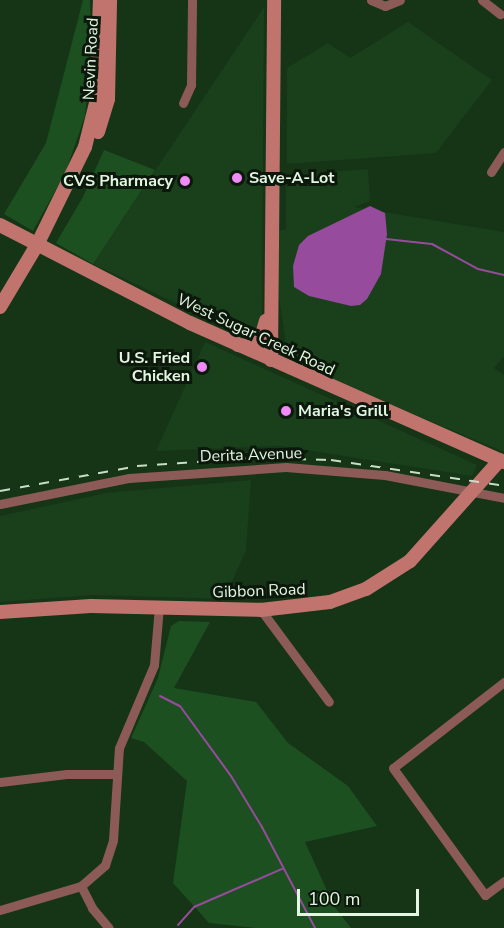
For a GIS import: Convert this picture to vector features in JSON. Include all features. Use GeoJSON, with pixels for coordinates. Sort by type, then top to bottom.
{"type":"FeatureCollection","features":[{"type":"Feature","properties":{"kind":"main road","name":"Nevin Road"},"geometry":{"type":"LineString","coordinates":[[0,306],[71,182],[90,130],[99,60],[100,0]]}},
{"type":"Feature","properties":{"kind":"main road","name":"Nevin Road"},"geometry":{"type":"LineString","coordinates":[[37,245],[49,236],[84,173],[96,142],[108,99],[110,0]]}},
{"type":"Feature","properties":{"kind":"main road"},"geometry":{"type":"LineString","coordinates":[[271,360],[274,0]]}},
{"type":"Feature","properties":{"kind":"main road","name":"West Sugar Creek Road"},"geometry":{"type":"LineString","coordinates":[[0,225],[238,345],[502,461]]}},
{"type":"Feature","properties":{"kind":"main road"},"geometry":{"type":"LineString","coordinates":[[238,345],[255,342],[264,333],[266,247],[271,239]]}},
{"type":"Feature","properties":{"kind":"main road","name":"Gibbon Road"},"geometry":{"type":"LineString","coordinates":[[0,612],[91,606],[261,610],[330,602],[382,581],[420,552],[502,461]]}},
{"type":"Feature","properties":{"kind":"street"},"geometry":{"type":"LineString","coordinates":[[183,103],[191,85],[192,0]]}},
{"type":"Feature","properties":{"kind":"street"},"geometry":{"type":"LineString","coordinates":[[371,0],[385,6],[400,0]]}},
{"type":"Feature","properties":{"kind":"street"},"geometry":{"type":"LineString","coordinates":[[482,0],[500,14]]}},
{"type":"Feature","properties":{"kind":"street"},"geometry":{"type":"LineString","coordinates":[[491,172],[504,152]]}},
{"type":"Feature","properties":{"kind":"street","name":"Derita Avenue"},"geometry":{"type":"LineString","coordinates":[[0,504],[129,478],[246,468],[323,469],[476,490],[504,498]]}},
{"type":"Feature","properties":{"kind":"street"},"geometry":{"type":"LineString","coordinates":[[0,910],[81,886],[97,876],[110,854],[119,748],[154,664],[159,608]]}},
{"type":"Feature","properties":{"kind":"street"},"geometry":{"type":"LineString","coordinates":[[261,610],[329,702]]}},
{"type":"Feature","properties":{"kind":"street"},"geometry":{"type":"LineString","coordinates":[[504,682],[393,768],[485,895],[504,881]]}},
{"type":"Feature","properties":{"kind":"street"},"geometry":{"type":"LineString","coordinates":[[0,782],[67,774],[116,774]]}},
{"type":"Feature","properties":{"kind":"street"},"geometry":{"type":"LineString","coordinates":[[81,886],[92,908],[109,928]]}},
{"type":"Feature","properties":{"kind":"shaded area"},"geometry":{"type":"Polygon","coordinates":[[[83,0],[90,0],[91,53],[85,116],[66,171],[33,231],[4,214],[46,143],[83,0]]]}},
{"type":"Feature","properties":{"kind":"shaded area"},"geometry":{"type":"Polygon","coordinates":[[[264,7],[262,313],[259,332],[250,338],[93,264],[264,7]]]}},
{"type":"Feature","properties":{"kind":"shaded area"},"geometry":{"type":"Polygon","coordinates":[[[408,22],[492,80],[436,153],[287,164],[287,68],[328,43],[350,58],[408,22]]]}},
{"type":"Feature","properties":{"kind":"shaded area"},"geometry":{"type":"Polygon","coordinates":[[[104,150],[155,170],[93,264],[56,243],[83,197],[104,150]]]}},
{"type":"Feature","properties":{"kind":"shaded area"},"geometry":{"type":"Polygon","coordinates":[[[368,169],[370,201],[354,207],[504,232],[504,356],[494,368],[504,375],[504,452],[295,364],[286,345],[279,297],[279,231],[286,229],[286,175],[368,169]]]}},
{"type":"Feature","properties":{"kind":"shaded area"},"geometry":{"type":"Polygon","coordinates":[[[370,206],[385,213],[387,234],[381,274],[367,299],[360,305],[351,306],[309,296],[294,287],[293,266],[299,245],[308,236],[370,206]]]}},
{"type":"Feature","properties":{"kind":"shaded area"},"geometry":{"type":"Polygon","coordinates":[[[205,342],[477,465],[472,476],[280,446],[156,451],[205,342]]]}},
{"type":"Feature","properties":{"kind":"shaded area"},"geometry":{"type":"Polygon","coordinates":[[[251,480],[246,551],[224,599],[92,595],[0,602],[0,516],[106,493],[251,480]]]}},
{"type":"Feature","properties":{"kind":"shaded area"},"geometry":{"type":"Polygon","coordinates":[[[179,621],[210,622],[174,688],[256,702],[288,743],[348,786],[377,826],[305,842],[334,906],[351,928],[257,928],[209,923],[173,883],[187,781],[144,742],[131,738],[158,678],[171,626],[179,621]]]}},
{"type":"Feature","properties":{"kind":"waterway"},"geometry":{"type":"LineString","coordinates":[[386,239],[432,244],[478,269],[504,275]]}},
{"type":"Feature","properties":{"kind":"waterway"},"geometry":{"type":"LineString","coordinates":[[160,696],[180,706],[231,776],[262,827],[315,928]]}},
{"type":"Feature","properties":{"kind":"waterway"},"geometry":{"type":"LineString","coordinates":[[178,925],[194,907],[282,869]]}},
{"type":"Feature","properties":{"kind":"railway"},"geometry":{"type":"LineString","coordinates":[[0,491],[137,466],[256,458],[331,460],[504,486]]}},
{"type":"Feature","properties":{"kind":"place","name":"Save-A-Lot"},"geometry":{"type":"Point","coordinates":[237,178]}},
{"type":"Feature","properties":{"kind":"place","name":"CVS Pharmacy"},"geometry":{"type":"Point","coordinates":[185,181]}},
{"type":"Feature","properties":{"kind":"place","name":"U.S. Fried Chicken"},"geometry":{"type":"Point","coordinates":[202,367]}},
{"type":"Feature","properties":{"kind":"place","name":"Maria's Grill"},"geometry":{"type":"Point","coordinates":[286,411]}}]}
